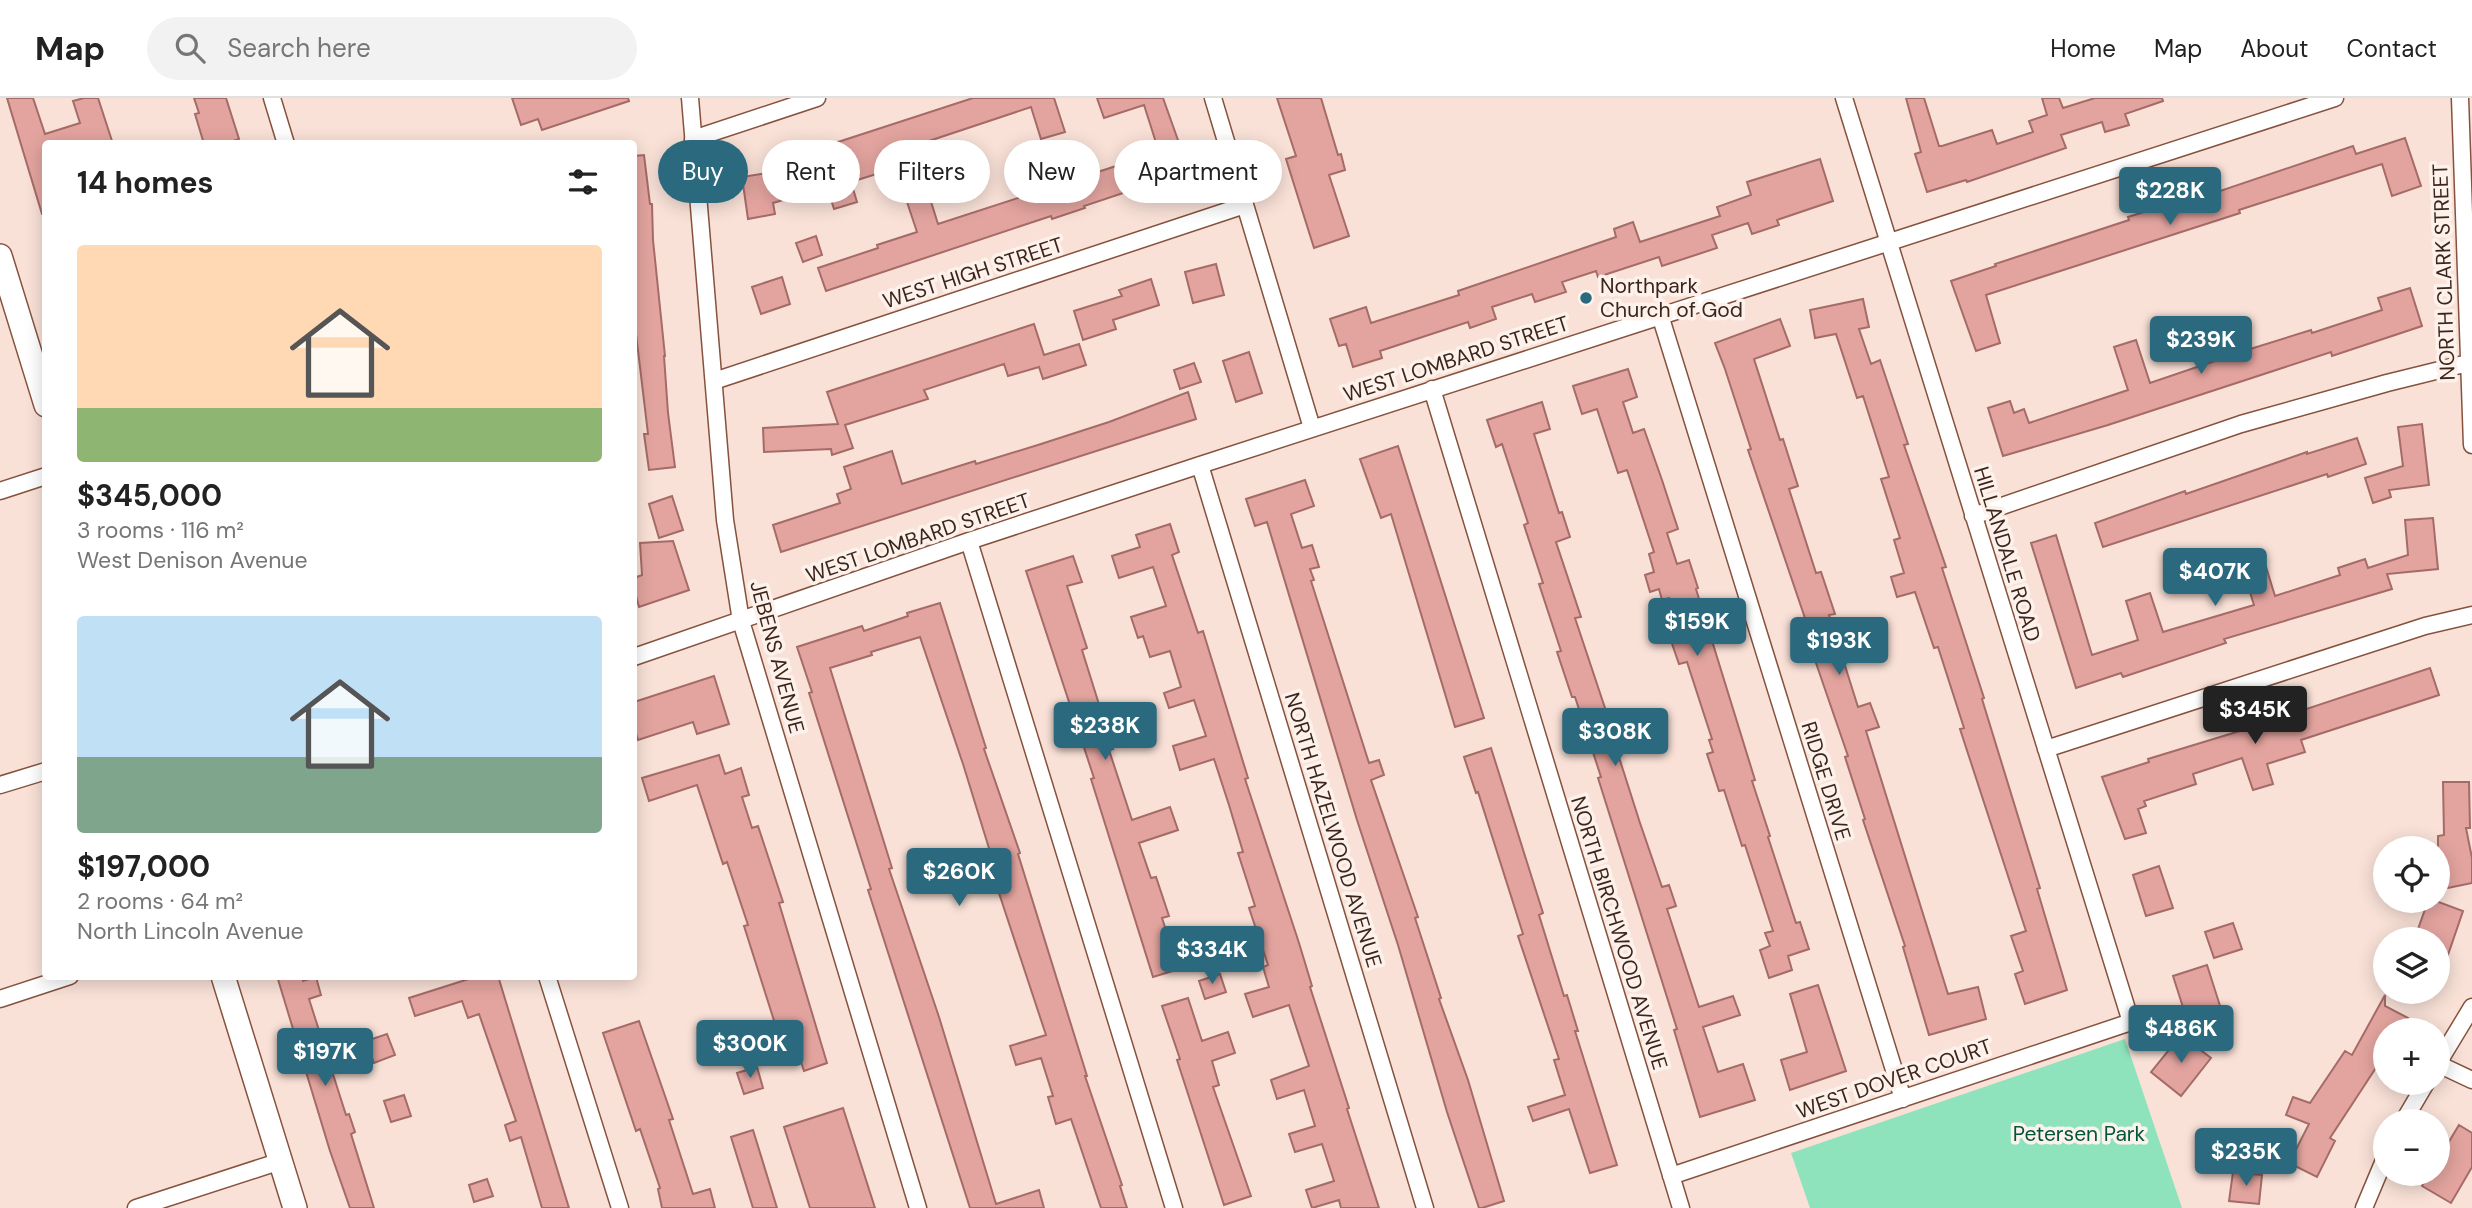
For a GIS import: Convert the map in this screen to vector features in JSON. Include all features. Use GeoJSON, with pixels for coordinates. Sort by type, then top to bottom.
{"type":"FeatureCollection","features":[{"type":"Feature","properties":{"kind":"street"},"geometry":{"type":"LineString","coordinates":[[272,98],[285,140]]}},
{"type":"Feature","properties":{"kind":"street","name":"JEBENS AVENUE"},"geometry":{"type":"LineString","coordinates":[[690,98],[725,520],[741,621],[918,1208]]}},
{"type":"Feature","properties":{"kind":"street"},"geometry":{"type":"LineString","coordinates":[[693,139],[817,98]]}},
{"type":"Feature","properties":{"kind":"street"},"geometry":{"type":"LineString","coordinates":[[1213,98],[1312,428]]}},
{"type":"Feature","properties":{"kind":"street","name":"HILLANDALE ROAD"},"geometry":{"type":"LineString","coordinates":[[1844,98],[2130,1022]]}},
{"type":"Feature","properties":{"kind":"street","name":"WEST LOMBARD STREET"},"geometry":{"type":"LineString","coordinates":[[637,656],[969,541],[1312,428],[2335,98]]}},
{"type":"Feature","properties":{"kind":"street","name":"NORTH CLARK STREET"},"geometry":{"type":"LineString","coordinates":[[2460,98],[2472,445]]}},
{"type":"Feature","properties":{"kind":"street","name":"WEST HIGH STREET"},"geometry":{"type":"LineString","coordinates":[[714,381],[1245,205]]}},
{"type":"Feature","properties":{"kind":"street"},"geometry":{"type":"LineString","coordinates":[[0,256],[42,392]]}},
{"type":"Feature","properties":{"kind":"street","name":"RIDGE DRIVE"},"geometry":{"type":"LineString","coordinates":[[1660,315],[1903,1099]]}},
{"type":"Feature","properties":{"kind":"street"},"geometry":{"type":"LineString","coordinates":[[1973,516],[2241,424],[2470,363]]}},
{"type":"Feature","properties":{"kind":"street","name":"NORTH BIRCHWOOD AVENUE"},"geometry":{"type":"LineString","coordinates":[[1432,389],[1681,1208]]}},
{"type":"Feature","properties":{"kind":"street","name":"NORTH HAZELWOOD AVENUE"},"geometry":{"type":"LineString","coordinates":[[1200,465],[1425,1208]]}},
{"type":"Feature","properties":{"kind":"street"},"geometry":{"type":"LineString","coordinates":[[0,491],[42,477]]}},
{"type":"Feature","properties":{"kind":"street"},"geometry":{"type":"LineString","coordinates":[[969,541],[1174,1208]]}},
{"type":"Feature","properties":{"kind":"street"},"geometry":{"type":"LineString","coordinates":[[2046,749],[2425,626],[2472,615]]}},
{"type":"Feature","properties":{"kind":"street"},"geometry":{"type":"LineString","coordinates":[[0,785],[42,772]]}},
{"type":"Feature","properties":{"kind":"street"},"geometry":{"type":"LineString","coordinates":[[0,999],[58,980]]}},
{"type":"Feature","properties":{"kind":"street"},"geometry":{"type":"LineString","coordinates":[[224,980],[295,1208]]}},
{"type":"Feature","properties":{"kind":"street"},"geometry":{"type":"LineString","coordinates":[[548,980],[620,1208]]}},
{"type":"Feature","properties":{"kind":"street"},"geometry":{"type":"LineString","coordinates":[[2450,1044],[2472,1007]]}},
{"type":"Feature","properties":{"kind":"street","name":"WEST DOVER COURT"},"geometry":{"type":"LineString","coordinates":[[1671,1176],[2130,1022]]}},
{"type":"Feature","properties":{"kind":"street"},"geometry":{"type":"LineString","coordinates":[[2450,1070],[2472,1080]]}},
{"type":"Feature","properties":{"kind":"street"},"geometry":{"type":"LineString","coordinates":[[136,1208],[281,1161]]}},
{"type":"Feature","properties":{"kind":"street"},"geometry":{"type":"LineString","coordinates":[[2364,1208],[2373,1186]]}},
{"type":"Feature","properties":{"kind":"green space","name":"Petersen Park"},"geometry":{"type":"Polygon","coordinates":[[[2125,1039],[2182,1208],[1810,1208],[1791,1153],[2125,1039]]]}},
{"type":"Feature","properties":{"kind":"building"},"geometry":{"type":"Polygon","coordinates":[[[7,98],[33,98],[45,134],[80,123],[73,101],[98,98],[112,140],[42,140],[42,214],[7,98]]]}},
{"type":"Feature","properties":{"kind":"building"},"geometry":{"type":"Polygon","coordinates":[[[194,98],[226,98],[239,139],[203,140],[195,114],[199,113],[194,98]]]}},
{"type":"Feature","properties":{"kind":"building"},"geometry":{"type":"Polygon","coordinates":[[[512,98],[628,98],[629,101],[542,130],[538,119],[521,125],[512,98]]]}},
{"type":"Feature","properties":{"kind":"building"},"geometry":{"type":"Polygon","coordinates":[[[973,98],[1054,98],[1065,132],[1041,139],[1031,107],[932,140],[874,140],[874,175],[860,179],[860,140],[844,140],[973,98]]]}},
{"type":"Feature","properties":{"kind":"building"},"geometry":{"type":"Polygon","coordinates":[[[1097,98],[1163,98],[1178,140],[1155,140],[1144,105],[1104,118],[1097,98]]]}},
{"type":"Feature","properties":{"kind":"building"},"geometry":{"type":"Polygon","coordinates":[[[1277,98],[1321,98],[1345,170],[1329,175],[1349,236],[1314,248],[1286,159],[1296,156],[1277,98]]]}},
{"type":"Feature","properties":{"kind":"building"},"geometry":{"type":"Polygon","coordinates":[[[1906,98],[1924,98],[1939,146],[1992,130],[1997,144],[2033,132],[2029,121],[2047,115],[2042,98],[2059,98],[2063,108],[2095,98],[2162,98],[2163,101],[2125,114],[2129,125],[2105,132],[2102,122],[2061,135],[2066,148],[1967,182],[1966,180],[1927,192],[1915,154],[1921,152],[1906,98]]]}},
{"type":"Feature","properties":{"kind":"building"},"geometry":{"type":"Polygon","coordinates":[[[2405,138],[2421,186],[2392,196],[2382,164],[1986,295],[2000,343],[1976,351],[1951,281],[2129,220],[2128,217],[2169,204],[2170,208],[2353,146],[2356,154],[2405,138]]]}},
{"type":"Feature","properties":{"kind":"building"},"geometry":{"type":"Polygon","coordinates":[[[644,155],[652,204],[668,413],[675,467],[649,470],[644,434],[648,434],[637,342],[637,156],[644,155]]]}},
{"type":"Feature","properties":{"kind":"building"},"geometry":{"type":"Polygon","coordinates":[[[1820,159],[1833,201],[1777,220],[1779,225],[1752,234],[1748,223],[1712,235],[1717,248],[1662,266],[1659,257],[1598,277],[1596,271],[1562,282],[1566,292],[1535,302],[1532,294],[1492,307],[1496,319],[1470,328],[1468,322],[1380,351],[1382,358],[1353,367],[1346,344],[1339,346],[1330,319],[1366,307],[1371,323],[1459,295],[1458,291],[1616,237],[1614,229],[1633,222],[1640,242],[1720,216],[1717,207],[1751,195],[1747,182],[1820,159]]]}},
{"type":"Feature","properties":{"kind":"building"},"geometry":{"type":"Polygon","coordinates":[[[1114,167],[1114,196],[1100,201],[1100,171],[1114,167]]]}},
{"type":"Feature","properties":{"kind":"building"},"geometry":{"type":"Polygon","coordinates":[[[762,174],[762,203],[773,203],[775,214],[748,219],[746,203],[748,203],[748,176],[762,174]]]}},
{"type":"Feature","properties":{"kind":"building"},"geometry":{"type":"Polygon","coordinates":[[[1004,202],[1093,203],[1052,219],[1051,216],[826,291],[818,268],[917,232],[907,203],[931,203],[938,224],[1004,202]]]}},
{"type":"Feature","properties":{"kind":"building"},"geometry":{"type":"Polygon","coordinates":[[[832,203],[854,203],[834,209],[832,203]]]}},
{"type":"Feature","properties":{"kind":"building"},"geometry":{"type":"Polygon","coordinates":[[[816,236],[822,255],[803,262],[796,243],[816,236]]]}},
{"type":"Feature","properties":{"kind":"building"},"geometry":{"type":"Polygon","coordinates":[[[1216,264],[1224,295],[1193,303],[1185,272],[1216,264]]]}},
{"type":"Feature","properties":{"kind":"building"},"geometry":{"type":"Polygon","coordinates":[[[782,277],[790,304],[761,314],[752,287],[782,277]]]}},
{"type":"Feature","properties":{"kind":"building"},"geometry":{"type":"Polygon","coordinates":[[[1151,279],[1159,305],[1113,320],[1116,329],[1083,340],[1074,311],[1122,296],[1119,290],[1151,279]]]}},
{"type":"Feature","properties":{"kind":"building"},"geometry":{"type":"Polygon","coordinates":[[[2410,288],[2422,326],[2332,356],[2331,352],[2108,425],[2003,456],[1988,408],[2010,401],[2014,413],[2024,409],[2029,423],[2128,390],[2114,347],[2136,340],[2150,383],[2247,350],[2311,330],[2312,333],[2382,310],[2378,298],[2410,288]]]}},
{"type":"Feature","properties":{"kind":"building"},"geometry":{"type":"Polygon","coordinates":[[[1863,299],[1869,327],[1859,329],[1871,364],[1880,360],[1908,444],[1904,445],[1946,567],[1942,568],[1984,698],[1982,699],[2040,888],[2037,889],[2067,990],[2025,1004],[2015,974],[2023,971],[2011,936],[2026,931],[1960,729],[1964,728],[1938,647],[1934,648],[1915,592],[1897,597],[1891,577],[1904,573],[1894,540],[1900,538],[1881,479],[1889,477],[1863,396],[1857,398],[1836,334],[1815,338],[1810,310],[1863,299]]]}},
{"type":"Feature","properties":{"kind":"building"},"geometry":{"type":"Polygon","coordinates":[[[1780,319],[1790,346],[1754,359],[1798,486],[1789,489],[1816,573],[1821,572],[1835,614],[1829,615],[1858,707],[1870,703],[1879,727],[1866,731],[1948,994],[1978,987],[1986,1019],[1929,1035],[1903,947],[1905,946],[1863,820],[1865,819],[1845,757],[1848,756],[1806,634],[1810,633],[1715,343],[1780,319]]]}},
{"type":"Feature","properties":{"kind":"building"},"geometry":{"type":"Polygon","coordinates":[[[1034,324],[1044,355],[1079,344],[1086,365],[1043,379],[1039,367],[1008,376],[1004,364],[924,390],[928,399],[845,425],[853,448],[832,455],[831,449],[764,452],[763,428],[838,424],[827,392],[1034,324]]]}},
{"type":"Feature","properties":{"kind":"building"},"geometry":{"type":"Polygon","coordinates":[[[1249,352],[1262,393],[1236,402],[1223,361],[1249,352]]]}},
{"type":"Feature","properties":{"kind":"building"},"geometry":{"type":"Polygon","coordinates":[[[1194,363],[1201,382],[1180,389],[1174,370],[1194,363]]]}},
{"type":"Feature","properties":{"kind":"building"},"geometry":{"type":"Polygon","coordinates":[[[1628,369],[1637,397],[1623,402],[1633,433],[1644,429],[1662,480],[1678,529],[1667,533],[1677,564],[1689,560],[1755,780],[1752,781],[1770,836],[1768,837],[1796,923],[1800,922],[1809,949],[1788,956],[1792,970],[1769,978],[1760,950],[1770,946],[1765,933],[1773,931],[1745,845],[1742,846],[1724,790],[1719,791],[1707,754],[1713,752],[1709,740],[1712,739],[1687,662],[1679,664],[1669,635],[1680,632],[1669,598],[1662,600],[1659,589],[1650,592],[1645,575],[1654,572],[1649,554],[1654,552],[1627,470],[1618,473],[1597,409],[1582,414],[1573,386],[1628,369]]]}},
{"type":"Feature","properties":{"kind":"building"},"geometry":{"type":"Polygon","coordinates":[[[1188,392],[1196,419],[781,552],[773,525],[840,503],[837,494],[851,489],[844,467],[892,451],[902,484],[1041,444],[1188,392]]]}},
{"type":"Feature","properties":{"kind":"building"},"geometry":{"type":"Polygon","coordinates":[[[1542,402],[1550,429],[1534,434],[1559,513],[1562,512],[1570,537],[1556,542],[1581,617],[1575,618],[1640,823],[1662,887],[1669,885],[1676,906],[1667,909],[1699,1007],[1733,996],[1740,1015],[1703,1027],[1718,1072],[1743,1064],[1755,1100],[1700,1117],[1674,1030],[1677,1029],[1598,778],[1601,777],[1557,652],[1561,651],[1539,584],[1543,583],[1524,525],[1528,523],[1502,444],[1496,447],[1487,420],[1542,402]]]}},
{"type":"Feature","properties":{"kind":"building"},"geometry":{"type":"Polygon","coordinates":[[[2422,424],[2429,485],[2389,490],[2391,497],[2373,503],[2365,478],[2403,466],[2398,427],[2422,424]]]}},
{"type":"Feature","properties":{"kind":"building"},"geometry":{"type":"Polygon","coordinates":[[[2357,438],[2366,464],[2328,477],[2327,474],[2103,547],[2095,523],[2185,491],[2186,494],[2307,452],[2357,438]]]}},
{"type":"Feature","properties":{"kind":"building"},"geometry":{"type":"Polygon","coordinates":[[[1398,446],[1484,718],[1455,727],[1391,514],[1381,518],[1360,459],[1398,446]]]}},
{"type":"Feature","properties":{"kind":"building"},"geometry":{"type":"Polygon","coordinates":[[[1305,480],[1314,506],[1291,514],[1302,548],[1312,545],[1319,567],[1310,569],[1314,580],[1311,581],[1369,763],[1379,760],[1384,775],[1371,780],[1418,917],[1415,918],[1441,998],[1439,999],[1468,1080],[1504,1201],[1482,1208],[1479,1208],[1447,1112],[1267,522],[1255,526],[1246,499],[1305,480]]]}},
{"type":"Feature","properties":{"kind":"building"},"geometry":{"type":"Polygon","coordinates":[[[672,496],[683,530],[659,538],[649,504],[672,496]]]}},
{"type":"Feature","properties":{"kind":"building"},"geometry":{"type":"Polygon","coordinates":[[[2433,518],[2438,569],[2387,574],[2392,589],[2224,639],[2226,643],[2123,677],[2121,673],[2076,688],[2031,543],[2056,535],[2092,655],[2138,640],[2126,601],[2150,593],[2163,632],[2254,605],[2241,564],[2263,557],[2275,596],[2340,575],[2338,568],[2365,559],[2368,568],[2408,555],[2405,520],[2433,518]]]}},
{"type":"Feature","properties":{"kind":"building"},"geometry":{"type":"Polygon","coordinates":[[[1170,524],[1179,552],[1172,555],[1198,633],[1203,631],[1248,778],[1245,779],[1299,943],[1312,986],[1310,987],[1379,1208],[1341,1208],[1339,1200],[1312,1208],[1306,1190],[1334,1181],[1322,1144],[1295,1152],[1289,1134],[1315,1126],[1304,1090],[1277,1099],[1271,1080],[1309,1066],[1289,1005],[1253,1017],[1245,994],[1269,987],[1263,967],[1268,965],[1249,908],[1255,906],[1238,853],[1243,852],[1229,805],[1214,759],[1180,770],[1173,746],[1206,736],[1194,700],[1169,708],[1164,693],[1181,687],[1170,651],[1150,657],[1143,636],[1138,638],[1131,617],[1166,606],[1153,567],[1119,578],[1112,556],[1140,547],[1136,535],[1170,524]]]}},
{"type":"Feature","properties":{"kind":"building"},"geometry":{"type":"Polygon","coordinates":[[[673,541],[689,590],[639,607],[637,577],[642,575],[640,543],[673,541]]]}},
{"type":"Feature","properties":{"kind":"building"},"geometry":{"type":"Polygon","coordinates":[[[1073,556],[1082,582],[1067,586],[1087,648],[1082,650],[1113,749],[1109,750],[1132,820],[1170,807],[1178,830],[1139,843],[1151,878],[1156,877],[1169,916],[1162,918],[1179,969],[1153,977],[1091,779],[1094,778],[1026,571],[1073,556]]]}},
{"type":"Feature","properties":{"kind":"building"},"geometry":{"type":"Polygon","coordinates":[[[940,603],[986,748],[984,749],[1020,853],[1018,854],[1127,1208],[1101,1208],[1071,1119],[1056,1124],[1048,1097],[1053,1096],[1041,1058],[1016,1065],[1010,1046],[1046,1035],[992,872],[996,871],[963,764],[920,637],[830,668],[892,868],[889,869],[939,1017],[996,1204],[1039,1190],[1044,1208],[970,1208],[868,890],[871,889],[797,647],[862,626],[864,631],[940,603]]]}},
{"type":"Feature","properties":{"kind":"building"},"geometry":{"type":"Polygon","coordinates":[[[2430,668],[2439,695],[2301,740],[2305,752],[2267,764],[2273,784],[2253,790],[2242,758],[2193,774],[2196,784],[2144,801],[2146,806],[2138,809],[2146,833],[2125,839],[2102,777],[2149,762],[2148,759],[2430,668]]]}},
{"type":"Feature","properties":{"kind":"building"},"geometry":{"type":"Polygon","coordinates":[[[714,676],[729,724],[697,734],[693,722],[638,740],[637,701],[714,676]]]}},
{"type":"Feature","properties":{"kind":"building"},"geometry":{"type":"Polygon","coordinates":[[[1491,748],[1543,913],[1539,915],[1564,996],[1567,995],[1578,1031],[1575,1031],[1617,1165],[1590,1173],[1569,1109],[1533,1121],[1528,1107],[1565,1095],[1554,1060],[1559,1059],[1518,936],[1523,934],[1478,792],[1476,793],[1464,757],[1491,748]]]}},
{"type":"Feature","properties":{"kind":"building"},"geometry":{"type":"Polygon","coordinates":[[[719,755],[725,774],[741,768],[749,795],[742,797],[752,828],[758,826],[783,902],[779,903],[827,1063],[804,1071],[789,1026],[777,1030],[744,926],[748,925],[727,862],[723,864],[697,785],[649,801],[642,778],[719,755]]]}},
{"type":"Feature","properties":{"kind":"building"},"geometry":{"type":"Polygon","coordinates":[[[2443,782],[2469,782],[2470,828],[2466,828],[2472,858],[2472,883],[2450,888],[2450,836],[2438,836],[2444,835],[2443,782]]]}},
{"type":"Feature","properties":{"kind":"building"},"geometry":{"type":"Polygon","coordinates":[[[2159,866],[2173,908],[2146,916],[2133,875],[2159,866]]]}},
{"type":"Feature","properties":{"kind":"building"},"geometry":{"type":"Polygon","coordinates":[[[2450,906],[2463,911],[2450,949],[2450,927],[2419,927],[2424,913],[2450,913],[2450,906]]]}},
{"type":"Feature","properties":{"kind":"building"},"geometry":{"type":"Polygon","coordinates":[[[2233,923],[2242,949],[2214,958],[2205,932],[2233,923]]]}},
{"type":"Feature","properties":{"kind":"building"},"geometry":{"type":"Polygon","coordinates":[[[2207,965],[2222,1012],[2188,1023],[2173,976],[2207,965]]]}},
{"type":"Feature","properties":{"kind":"building"},"geometry":{"type":"Polygon","coordinates":[[[1220,974],[1226,992],[1205,999],[1199,981],[1220,974]]]}},
{"type":"Feature","properties":{"kind":"building"},"geometry":{"type":"Polygon","coordinates":[[[278,980],[317,980],[321,995],[309,999],[346,1115],[349,1114],[355,1132],[351,1134],[374,1208],[350,1208],[278,980]]]}},
{"type":"Feature","properties":{"kind":"building"},"geometry":{"type":"Polygon","coordinates":[[[465,980],[499,980],[569,1208],[542,1208],[521,1137],[510,1141],[505,1125],[516,1121],[479,1014],[468,1018],[462,1001],[415,1016],[409,998],[465,980]]]}},
{"type":"Feature","properties":{"kind":"building"},"geometry":{"type":"Polygon","coordinates":[[[1818,985],[1846,1071],[1790,1090],[1781,1060],[1807,1052],[1790,994],[1818,985]]]}},
{"type":"Feature","properties":{"kind":"building"},"geometry":{"type":"Polygon","coordinates":[[[1188,998],[1202,1041],[1228,1032],[1235,1053],[1212,1061],[1219,1085],[1213,1087],[1251,1196],[1224,1205],[1162,1006],[1188,998]]]}},
{"type":"Feature","properties":{"kind":"building"},"geometry":{"type":"Polygon","coordinates":[[[2380,1004],[2385,1004],[2408,1018],[2373,1018],[2373,1072],[2330,1138],[2335,1141],[2317,1177],[2289,1163],[2309,1124],[2286,1115],[2293,1097],[2310,1103],[2345,1051],[2352,1055],[2380,1004]]]}},
{"type":"Feature","properties":{"kind":"building"},"geometry":{"type":"Polygon","coordinates":[[[639,1021],[673,1119],[669,1120],[693,1194],[710,1189],[715,1208],[662,1208],[660,1188],[640,1129],[636,1131],[603,1033],[639,1021]]]}},
{"type":"Feature","properties":{"kind":"building"},"geometry":{"type":"Polygon","coordinates":[[[387,1034],[395,1055],[374,1063],[366,1041],[387,1034]]]}},
{"type":"Feature","properties":{"kind":"building"},"geometry":{"type":"Polygon","coordinates":[[[2181,1035],[2211,1058],[2181,1096],[2151,1072],[2181,1035]]]}},
{"type":"Feature","properties":{"kind":"building"},"geometry":{"type":"Polygon","coordinates":[[[757,1067],[763,1088],[744,1094],[737,1073],[757,1067]]]}},
{"type":"Feature","properties":{"kind":"building"},"geometry":{"type":"Polygon","coordinates":[[[404,1095],[411,1116],[391,1122],[384,1101],[404,1095]]]}},
{"type":"Feature","properties":{"kind":"building"},"geometry":{"type":"Polygon","coordinates":[[[843,1108],[875,1208],[810,1208],[784,1127],[843,1108]]]}},
{"type":"Feature","properties":{"kind":"building"},"geometry":{"type":"Polygon","coordinates":[[[2459,1125],[2472,1133],[2472,1167],[2451,1203],[2422,1186],[2450,1186],[2450,1140],[2459,1125]]]}},
{"type":"Feature","properties":{"kind":"building"},"geometry":{"type":"Polygon","coordinates":[[[753,1130],[777,1208],[753,1208],[731,1137],[753,1130]]]}},
{"type":"Feature","properties":{"kind":"building"},"geometry":{"type":"Polygon","coordinates":[[[2233,1172],[2262,1175],[2259,1204],[2229,1201],[2233,1172]]]}},
{"type":"Feature","properties":{"kind":"building"},"geometry":{"type":"Polygon","coordinates":[[[487,1179],[493,1196],[474,1202],[469,1185],[487,1179]]]}},
{"type":"Feature","properties":{"kind":"place","name":"Northpark Church of God"},"geometry":{"type":"Point","coordinates":[1586,298]}}]}
